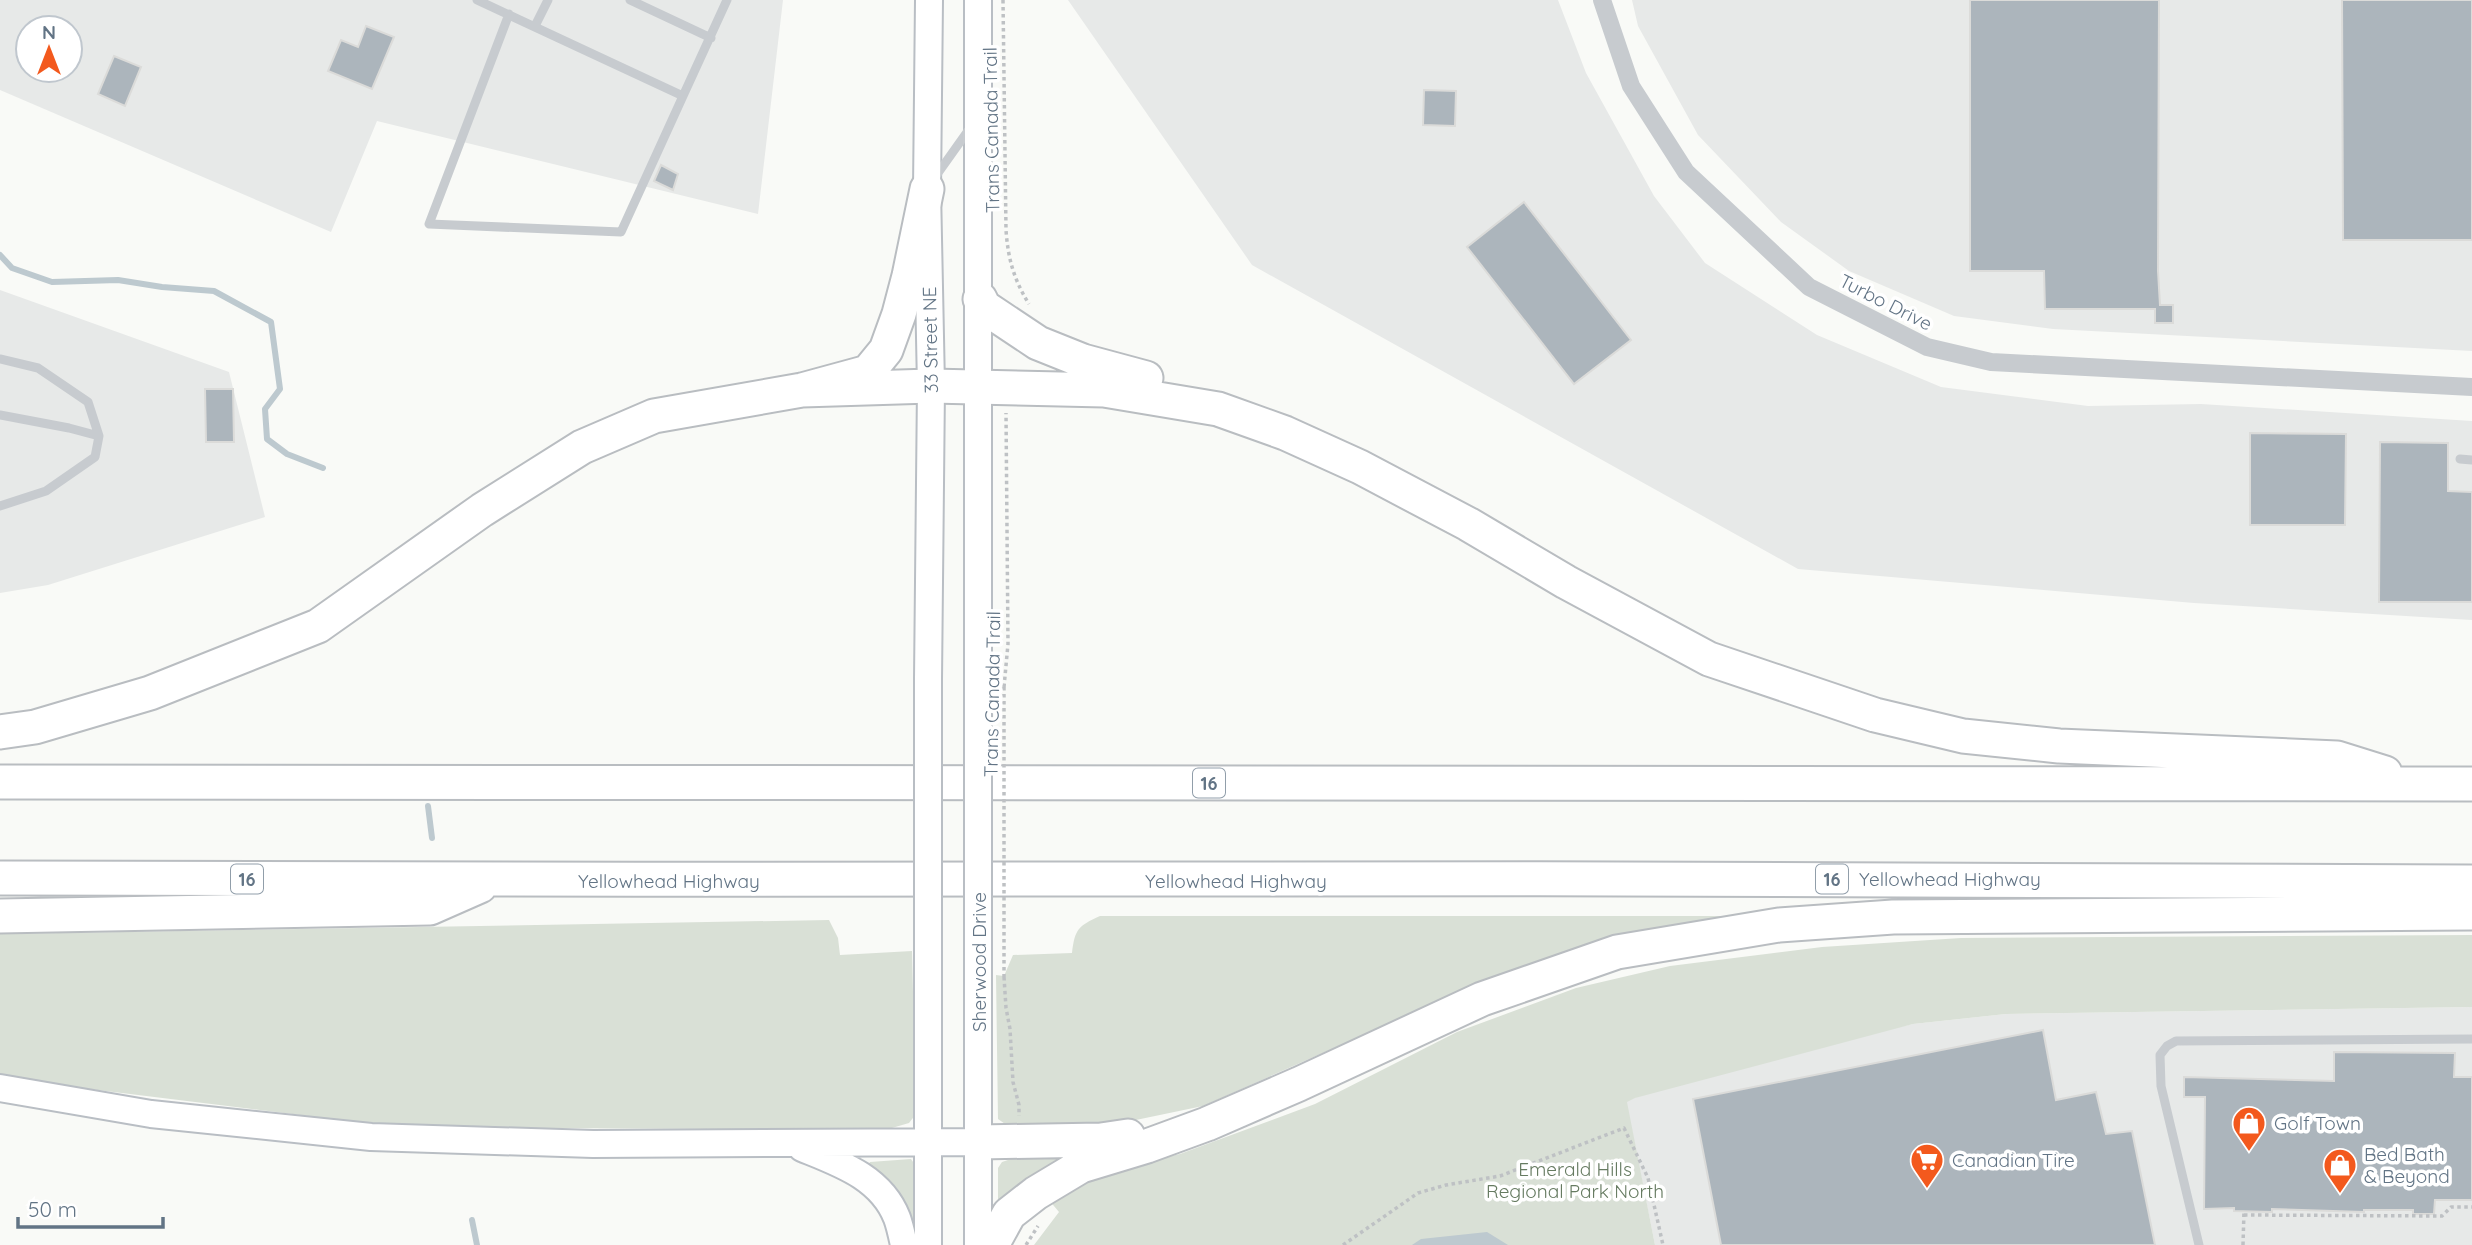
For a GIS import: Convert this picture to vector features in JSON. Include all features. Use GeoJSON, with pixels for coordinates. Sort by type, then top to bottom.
{"type":"FeatureCollection","features":[{"type":"Feature","properties":{"kind":"highway"},"geometry":{"type":"LineString","coordinates":[[0,732],[35,727],[150,694],[318,626],[482,510],[582,447],[654,416],[802,390],[868,372],[886,350],[899,314],[927,189]]}},
{"type":"Feature","properties":{"kind":"highway"},"geometry":{"type":"LineString","coordinates":[[980,299],[984,307],[1038,343],[1083,361],[1194,392],[1218,409]]}},
{"type":"Feature","properties":{"kind":"highway"},"geometry":{"type":"LineString","coordinates":[[802,390],[932,386],[1104,390],[1218,409],[1285,433],[1360,467],[1468,524],[1566,582],[1709,659],[1875,715],[1963,736],[2059,747],[2337,758],[2417,783]]}},
{"type":"Feature","properties":{"kind":"highway","name":"16"},"geometry":{"type":"LineString","coordinates":[[0,782],[2472,784]]}},
{"type":"Feature","properties":{"kind":"highway","name":"Yellowhead Highway"},"geometry":{"type":"LineString","coordinates":[[0,878],[493,881],[2054,879],[2472,882]]}},
{"type":"Feature","properties":{"kind":"highway"},"geometry":{"type":"LineString","coordinates":[[0,916],[430,908],[493,881]]}},
{"type":"Feature","properties":{"kind":"highway"},"geometry":{"type":"LineString","coordinates":[[992,1245],[1009,1214],[1081,1166],[1207,1124],[1482,999],[1617,952],[1779,925],[1893,916],[2472,913]]}},
{"type":"Feature","properties":{"kind":"highway"},"geometry":{"type":"LineString","coordinates":[[979,1142],[1101,1140],[1207,1124]]}},
{"type":"Feature","properties":{"kind":"main road","name":"33 Street NE"},"geometry":{"type":"LineString","coordinates":[[928,1142],[928,680],[932,386],[927,189],[929,0]]}},
{"type":"Feature","properties":{"kind":"main road"},"geometry":{"type":"LineString","coordinates":[[978,0],[979,387]]}},
{"type":"Feature","properties":{"kind":"main road","name":"Sherwood Drive"},"geometry":{"type":"LineString","coordinates":[[978,1245],[979,387]]}},
{"type":"Feature","properties":{"kind":"main road"},"geometry":{"type":"LineString","coordinates":[[0,1088],[151,1114],[371,1137],[593,1144],[979,1142]]}},
{"type":"Feature","properties":{"kind":"main road"},"geometry":{"type":"LineString","coordinates":[[928,1142],[928,1245]]}},
{"type":"Feature","properties":{"kind":"main road"},"geometry":{"type":"LineString","coordinates":[[794,1144],[859,1173],[883,1194],[897,1218],[904,1245]]}},
{"type":"Feature","properties":{"kind":"street","name":"Turbo Drive"},"geometry":{"type":"LineString","coordinates":[[1602,0],[1630,86],[1686,172],[1808,287],[1927,347],[1991,362],[2472,387]]}},
{"type":"Feature","properties":{"kind":"lane"},"geometry":{"type":"LineString","coordinates":[[477,0],[683,96]]}},
{"type":"Feature","properties":{"kind":"lane"},"geometry":{"type":"LineString","coordinates":[[535,26],[548,0]]}},
{"type":"Feature","properties":{"kind":"lane"},"geometry":{"type":"LineString","coordinates":[[630,0],[711,38]]}},
{"type":"Feature","properties":{"kind":"lane"},"geometry":{"type":"LineString","coordinates":[[509,14],[429,224],[621,232],[727,0]]}},
{"type":"Feature","properties":{"kind":"lane"},"geometry":{"type":"LineString","coordinates":[[927,189],[979,116]]}},
{"type":"Feature","properties":{"kind":"lane"},"geometry":{"type":"LineString","coordinates":[[0,359],[38,368],[88,402],[99,436],[95,457],[46,491],[0,506]]}},
{"type":"Feature","properties":{"kind":"lane"},"geometry":{"type":"LineString","coordinates":[[0,415],[99,436]]}},
{"type":"Feature","properties":{"kind":"lane"},"geometry":{"type":"LineString","coordinates":[[2460,459],[2472,460]]}},
{"type":"Feature","properties":{"kind":"lane"},"geometry":{"type":"LineString","coordinates":[[2199,1245],[2164,1107],[2160,1055],[2166,1046],[2176,1041],[2472,1039]]}},
{"type":"Feature","properties":{"kind":"path","name":"Trans Canada Trail"},"geometry":{"type":"LineString","coordinates":[[1003,0],[1006,230],[1009,261],[1017,286],[1032,309]]}},
{"type":"Feature","properties":{"kind":"path","name":"Trans Canada Trail"},"geometry":{"type":"LineString","coordinates":[[1006,411],[1008,644],[1004,687],[1004,977],[1013,1082],[1019,1117]]}},
{"type":"Feature","properties":{"kind":"path"},"geometry":{"type":"LineString","coordinates":[[1343,1245],[1418,1193],[1522,1168],[1624,1128],[1648,1178],[1663,1245]]}},
{"type":"Feature","properties":{"kind":"path"},"geometry":{"type":"LineString","coordinates":[[2243,1245],[2244,1213],[2442,1216],[2451,1207],[2472,1207]]}},
{"type":"Feature","properties":{"kind":"path"},"geometry":{"type":"LineString","coordinates":[[1026,1245],[1043,1219]]}},
{"type":"Feature","properties":{"kind":"shaded area"},"geometry":{"type":"Polygon","coordinates":[[[0,0],[783,0],[758,214],[377,121],[331,232],[0,90],[0,0]]]}},
{"type":"Feature","properties":{"kind":"shaded area"},"geometry":{"type":"Polygon","coordinates":[[[1068,0],[1558,0],[1586,73],[1654,196],[1705,263],[1817,335],[1941,387],[2088,406],[2201,404],[2472,421],[2472,620],[2194,603],[1798,569],[1252,265],[1068,0]]]}},
{"type":"Feature","properties":{"kind":"shaded area"},"geometry":{"type":"Polygon","coordinates":[[[1632,0],[2472,0],[2472,351],[2053,329],[1954,316],[1849,271],[1781,222],[1698,135],[1638,26],[1632,0]]]}},
{"type":"Feature","properties":{"kind":"shaded area"},"geometry":{"type":"Polygon","coordinates":[[[0,290],[229,372],[265,517],[48,585],[0,593],[0,290]]]}},
{"type":"Feature","properties":{"kind":"shaded area"},"geometry":{"type":"Polygon","coordinates":[[[2472,1007],[2472,1245],[1655,1245],[1626,1101],[1835,1041],[1913,1024],[2006,1014],[2472,1007]]]}},
{"type":"Feature","properties":{"kind":"shaded area"},"geometry":{"type":"Polygon","coordinates":[[[1487,1232],[1508,1245],[1412,1245],[1421,1239],[1487,1232]]]}},
{"type":"Feature","properties":{"kind":"green space"},"geometry":{"type":"Polygon","coordinates":[[[1100,916],[1821,916],[1412,1019],[1352,1040],[1203,1106],[1083,1131],[1008,1126],[998,1119],[996,975],[1004,976],[1013,955],[1072,953],[1079,929],[1100,916]]]}},
{"type":"Feature","properties":{"kind":"green space"},"geometry":{"type":"Polygon","coordinates":[[[829,920],[838,938],[840,955],[912,951],[916,1114],[909,1123],[885,1130],[397,1127],[0,1078],[0,934],[829,920]]]}},
{"type":"Feature","properties":{"kind":"green space","name":"Emerald Hills Regional Park North"},"geometry":{"type":"Polygon","coordinates":[[[2472,935],[2472,1007],[2006,1014],[1913,1024],[1635,1098],[1627,1102],[1655,1245],[1034,1245],[1059,1212],[1049,1200],[1112,1169],[1180,1154],[1315,1104],[1457,1032],[1576,988],[1670,966],[1822,947],[1961,938],[2472,935]]]}},
{"type":"Feature","properties":{"kind":"green space"},"geometry":{"type":"Polygon","coordinates":[[[1083,1156],[999,1205],[998,1168],[1002,1162],[1011,1159],[1083,1156]]]}},
{"type":"Feature","properties":{"kind":"green space"},"geometry":{"type":"Polygon","coordinates":[[[911,1159],[918,1169],[915,1245],[868,1166],[870,1162],[911,1159]]]}},
{"type":"Feature","properties":{"kind":"building"},"geometry":{"type":"Polygon","coordinates":[[[1970,0],[2159,0],[2158,271],[2160,305],[2173,305],[2173,323],[2155,323],[2155,309],[2045,309],[2044,271],[1970,271],[1970,0]]]}},
{"type":"Feature","properties":{"kind":"building"},"geometry":{"type":"Polygon","coordinates":[[[2342,0],[2472,0],[2472,240],[2343,240],[2342,0]]]}},
{"type":"Feature","properties":{"kind":"building"},"geometry":{"type":"Polygon","coordinates":[[[366,26],[394,37],[372,89],[328,71],[341,40],[358,47],[366,26]]]}},
{"type":"Feature","properties":{"kind":"building"},"geometry":{"type":"Polygon","coordinates":[[[114,56],[141,67],[125,106],[98,94],[114,56]]]}},
{"type":"Feature","properties":{"kind":"building"},"geometry":{"type":"Polygon","coordinates":[[[1424,90],[1456,91],[1455,126],[1423,125],[1424,90]]]}},
{"type":"Feature","properties":{"kind":"building"},"geometry":{"type":"Polygon","coordinates":[[[661,165],[678,174],[673,190],[654,181],[661,165]]]}},
{"type":"Feature","properties":{"kind":"building"},"geometry":{"type":"Polygon","coordinates":[[[1524,202],[1631,340],[1574,384],[1467,247],[1524,202]]]}},
{"type":"Feature","properties":{"kind":"building"},"geometry":{"type":"Polygon","coordinates":[[[205,389],[233,389],[234,442],[206,442],[205,389]]]}},
{"type":"Feature","properties":{"kind":"building"},"geometry":{"type":"Polygon","coordinates":[[[2250,433],[2346,434],[2345,525],[2250,525],[2250,433]]]}},
{"type":"Feature","properties":{"kind":"building"},"geometry":{"type":"Polygon","coordinates":[[[2380,442],[2448,443],[2448,491],[2472,492],[2472,602],[2379,602],[2380,442]]]}},
{"type":"Feature","properties":{"kind":"building","name":"Canadian Tire"},"geometry":{"type":"Polygon","coordinates":[[[2043,1030],[2056,1100],[2096,1092],[2106,1134],[2132,1131],[2155,1245],[1721,1245],[1693,1099],[2043,1030]]]}},
{"type":"Feature","properties":{"kind":"building"},"geometry":{"type":"Polygon","coordinates":[[[2334,1052],[2455,1053],[2454,1077],[2472,1077],[2472,1200],[2435,1200],[2434,1214],[2413,1214],[2413,1210],[2364,1212],[2272,1209],[2272,1212],[2234,1211],[2234,1208],[2204,1209],[2205,1097],[2184,1097],[2184,1077],[2334,1081],[2334,1052]]]}},
{"type":"Feature","properties":{"kind":"waterway"},"geometry":{"type":"LineString","coordinates":[[0,255],[12,268],[52,282],[118,280],[214,291],[271,322],[280,389],[265,409],[267,439],[287,454],[323,468]]}},
{"type":"Feature","properties":{"kind":"waterway"},"geometry":{"type":"LineString","coordinates":[[428,806],[432,838]]}},
{"type":"Feature","properties":{"kind":"waterway"},"geometry":{"type":"LineString","coordinates":[[472,1220],[477,1245]]}},
{"type":"Feature","properties":{"kind":"place","name":"Golf Town"},"geometry":{"type":"Point","coordinates":[2249,1153]}},
{"type":"Feature","properties":{"kind":"place","name":"Canadian Tire"},"geometry":{"type":"Point","coordinates":[1927,1190]}},
{"type":"Feature","properties":{"kind":"place","name":"Bed Bath & Beyond"},"geometry":{"type":"Point","coordinates":[2340,1195]}}]}
